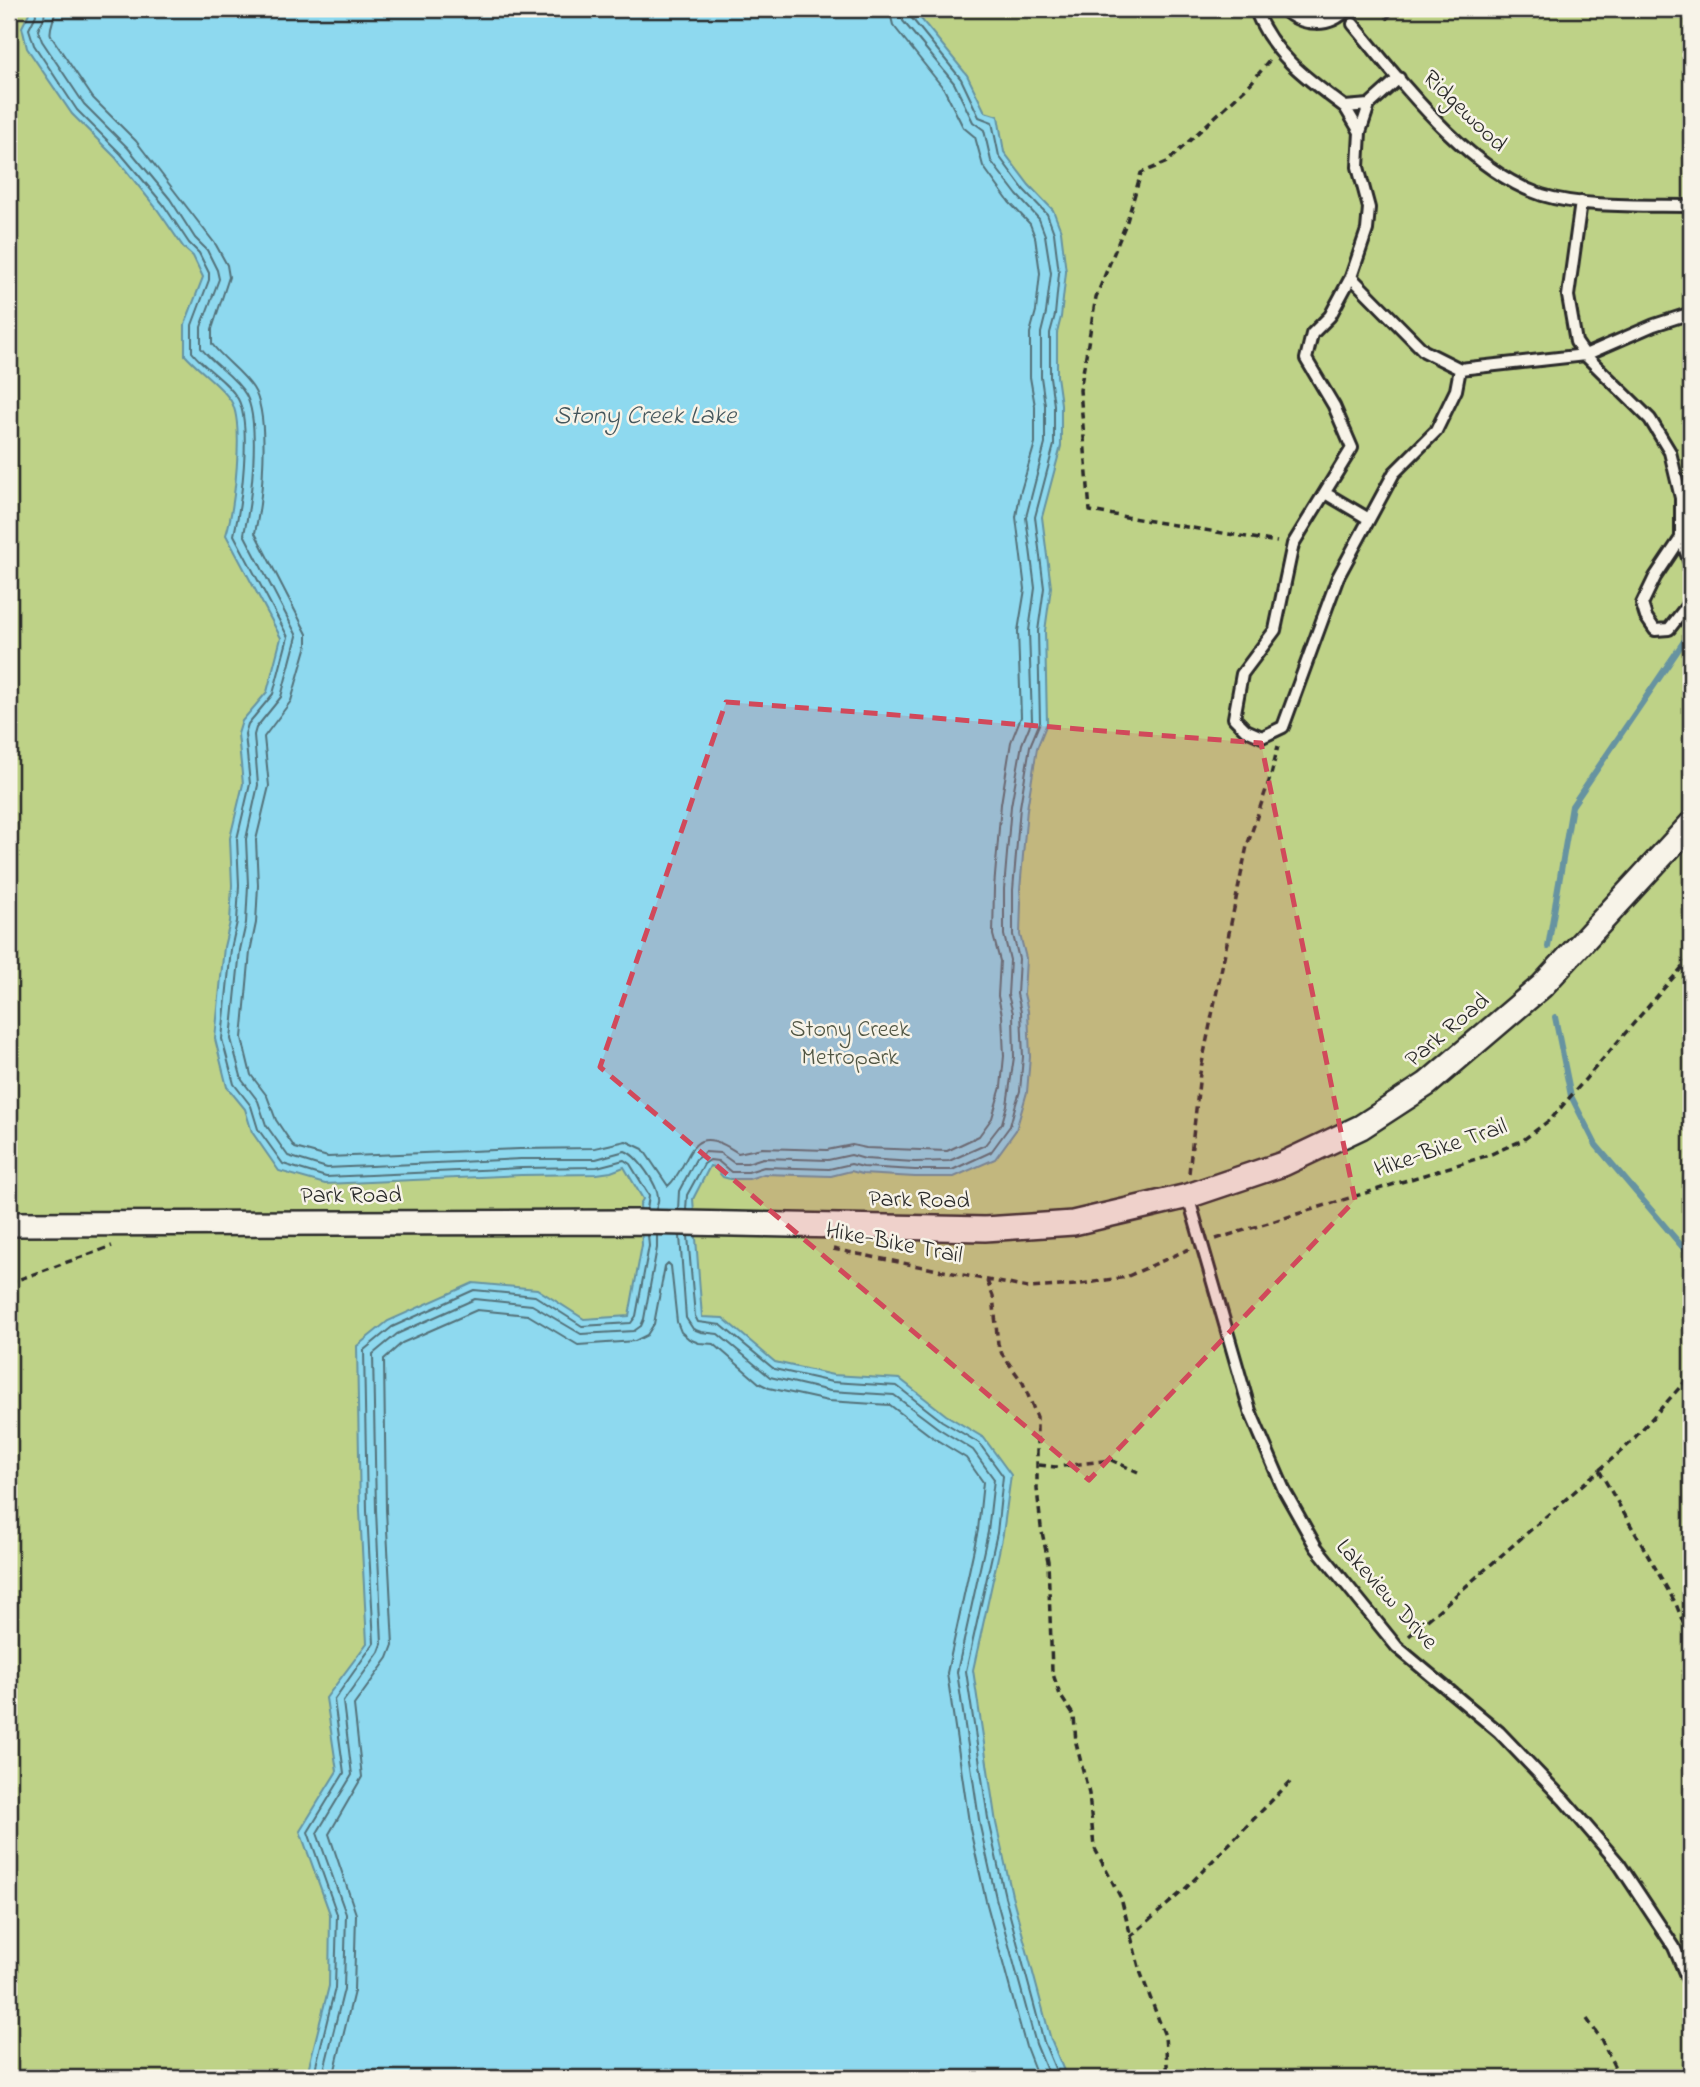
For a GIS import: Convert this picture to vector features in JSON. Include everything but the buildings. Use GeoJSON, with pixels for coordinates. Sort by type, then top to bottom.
{"type":"FeatureCollection","features":[{"type":"Feature","properties":{"kind":"street","name":"Park Road"},"geometry":{"type":"LineString","coordinates":[[9,1224],[636,1222],[985,1229],[1073,1223],[1188,1196],[1283,1164],[1350,1132],[1427,1084],[1542,986],[1691,824]]}},
{"type":"Feature","properties":{"kind":"lane"},"geometry":{"type":"LineString","coordinates":[[1255,9],[1264,33],[1304,77],[1345,107],[1360,132]]}},
{"type":"Feature","properties":{"kind":"lane"},"geometry":{"type":"LineString","coordinates":[[1283,9],[1302,22],[1342,21],[1353,24]]}},
{"type":"Feature","properties":{"kind":"lane","name":"Ridgewood"},"geometry":{"type":"LineString","coordinates":[[1331,22],[1348,9],[1353,24],[1399,78],[1472,155],[1507,180],[1543,195],[1581,202],[1691,206]]}},
{"type":"Feature","properties":{"kind":"lane"},"geometry":{"type":"LineString","coordinates":[[1399,78],[1369,105],[1360,132],[1358,167],[1369,208],[1367,230],[1351,277],[1330,316],[1312,334],[1306,359],[1334,406],[1352,448],[1293,544],[1275,630],[1242,674],[1234,718],[1246,730],[1262,737],[1283,727],[1338,577],[1394,473],[1436,431],[1456,390],[1460,369]]}},
{"type":"Feature","properties":{"kind":"lane"},"geometry":{"type":"LineString","coordinates":[[1345,107],[1369,105]]}},
{"type":"Feature","properties":{"kind":"lane"},"geometry":{"type":"LineString","coordinates":[[1581,202],[1568,296],[1576,342],[1585,355],[1650,419],[1670,452],[1681,498],[1681,538],[1691,566]]}},
{"type":"Feature","properties":{"kind":"lane"},"geometry":{"type":"LineString","coordinates":[[1351,277],[1423,351],[1460,369],[1585,355],[1654,325],[1691,313]]}},
{"type":"Feature","properties":{"kind":"lane"},"geometry":{"type":"LineString","coordinates":[[1681,498],[1691,487]]}},
{"type":"Feature","properties":{"kind":"lane"},"geometry":{"type":"LineString","coordinates":[[1325,493],[1370,519]]}},
{"type":"Feature","properties":{"kind":"lane"},"geometry":{"type":"LineString","coordinates":[[1681,538],[1655,577],[1642,604],[1646,617],[1655,629],[1669,629],[1687,606],[1691,593]]}},
{"type":"Feature","properties":{"kind":"lane","name":"Lakeview Drive"},"geometry":{"type":"LineString","coordinates":[[1188,1196],[1214,1278],[1250,1411],[1284,1490],[1316,1547],[1397,1647],[1499,1732],[1564,1800],[1619,1864],[1674,1947],[1691,1987]]}},
{"type":"Feature","properties":{"kind":"path"},"geometry":{"type":"LineString","coordinates":[[1385,19],[1397,9]]}},
{"type":"Feature","properties":{"kind":"path"},"geometry":{"type":"LineString","coordinates":[[1279,49],[1251,83],[1167,162],[1142,173],[1127,221],[1096,297],[1080,390],[1090,511],[1293,544]]}},
{"type":"Feature","properties":{"kind":"path"},"geometry":{"type":"LineString","coordinates":[[1188,1196],[1200,1073],[1247,846],[1271,775],[1283,727]]}},
{"type":"Feature","properties":{"kind":"path","name":"Hike-Bike Trail"},"geometry":{"type":"LineString","coordinates":[[1213,1240],[1489,1155],[1523,1140],[1551,1119],[1691,957]]}},
{"type":"Feature","properties":{"kind":"path","name":"Hike-Bike Trail"},"geometry":{"type":"LineString","coordinates":[[824,1248],[872,1255],[1028,1288],[1075,1285],[1126,1277],[1194,1248]]}},
{"type":"Feature","properties":{"kind":"path"},"geometry":{"type":"LineString","coordinates":[[987,1281],[993,1296],[998,1344],[1023,1383],[1037,1417],[1037,1489],[1048,1560],[1052,1671],[1060,1695],[1074,1716],[1076,1743],[1089,1794],[1094,1847],[1121,1898],[1140,1971],[1165,2036],[1168,2078]]}},
{"type":"Feature","properties":{"kind":"path"},"geometry":{"type":"LineString","coordinates":[[1397,1647],[1628,1445],[1691,1376]]}},
{"type":"Feature","properties":{"kind":"path"},"geometry":{"type":"LineString","coordinates":[[1039,1465],[1056,1467],[1111,1460],[1138,1472]]}},
{"type":"Feature","properties":{"kind":"path"},"geometry":{"type":"LineString","coordinates":[[1599,1470],[1676,1604],[1691,1643]]}},
{"type":"Feature","properties":{"kind":"path"},"geometry":{"type":"LineString","coordinates":[[1130,1937],[1184,1890],[1293,1779]]}},
{"type":"Feature","properties":{"kind":"path"},"geometry":{"type":"LineString","coordinates":[[1587,2019],[1601,2039],[1620,2078]]}},
{"type":"Feature","properties":{"kind":"highlighted area"},"geometry":{"type":"Polygon","coordinates":[[[726,702],[1261,743],[1355,1200],[1089,1480],[600,1067],[726,702]]]}},
{"type":"Feature","properties":{"kind":"green space","name":"Stony Creek Metropark"},"geometry":{"type":"Polygon","coordinates":[[[9,9],[1691,9],[1691,2078],[9,2078],[9,9]]]}},
{"type":"Feature","properties":{"kind":"water","name":"Stony Creek Lake"},"geometry":{"type":"Polygon","coordinates":[[[27,9],[913,9],[967,75],[985,112],[998,116],[1004,152],[1029,185],[1053,210],[1061,231],[1066,272],[1057,333],[1061,446],[1042,517],[1051,587],[1045,631],[1047,723],[1037,748],[1027,809],[1020,890],[1020,935],[1026,958],[1024,994],[1028,1011],[1030,1057],[1027,1092],[1016,1130],[995,1159],[954,1177],[862,1174],[851,1171],[831,1176],[764,1174],[749,1179],[730,1179],[723,1177],[710,1166],[693,1199],[702,1317],[723,1318],[775,1362],[833,1375],[900,1379],[946,1415],[984,1438],[1011,1475],[1003,1534],[973,1670],[996,1823],[1012,1895],[1051,2040],[1067,2078],[306,2078],[329,1986],[330,1914],[300,1831],[337,1771],[326,1698],[367,1643],[360,1511],[357,1346],[388,1321],[473,1283],[537,1289],[584,1319],[629,1316],[642,1245],[640,1204],[643,1199],[624,1167],[597,1174],[325,1184],[279,1171],[252,1132],[245,1109],[227,1087],[215,1039],[224,947],[230,922],[230,838],[243,784],[238,734],[242,721],[267,692],[281,638],[226,535],[237,467],[235,412],[226,395],[185,355],[185,324],[203,277],[193,256],[184,248],[157,209],[116,158],[72,114],[27,48],[22,27],[29,13],[27,9]]]}},
{"type":"Feature","properties":{"kind":"waterway"},"geometry":{"type":"LineString","coordinates":[[1548,947],[1572,806],[1691,631]]}},
{"type":"Feature","properties":{"kind":"waterway"},"geometry":{"type":"LineString","coordinates":[[1555,1017],[1571,1096],[1596,1145],[1691,1257]]}}]}
